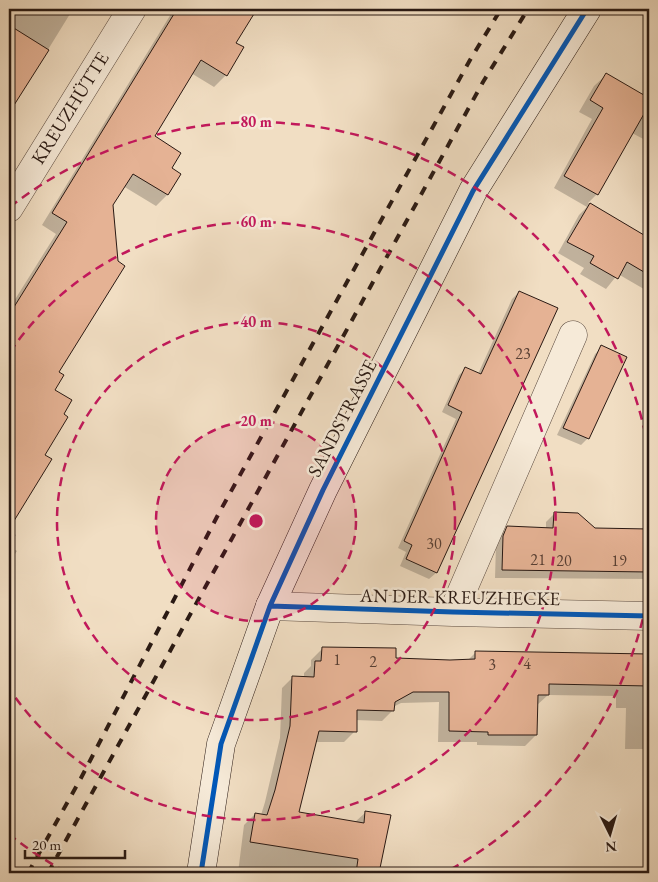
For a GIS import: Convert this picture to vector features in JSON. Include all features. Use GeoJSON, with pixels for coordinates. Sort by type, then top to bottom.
{"type":"FeatureCollection","features":[{"type":"Feature","properties":{"kind":"main road","name":"KREUZHÜTTE"},"geometry":{"type":"LineString","coordinates":[[9,208],[132,9]]}},
{"type":"Feature","properties":{"kind":"main road","name":"SANDSTRASSE"},"geometry":{"type":"LineString","coordinates":[[201,873],[221,744],[270,606],[323,490],[473,191],[587,9]]}},
{"type":"Feature","properties":{"kind":"main road","name":"AN DER KREUZHECKE"},"geometry":{"type":"LineString","coordinates":[[453,612],[573,335]]}},
{"type":"Feature","properties":{"kind":"main road","name":"AN DER KREUZHECKE"},"geometry":{"type":"LineString","coordinates":[[270,606],[649,616]]}},
{"type":"Feature","properties":{"kind":"building"},"geometry":{"type":"Polygon","coordinates":[[[177,9],[257,9],[236,43],[244,47],[227,76],[201,60],[155,136],[181,153],[172,168],[181,174],[168,195],[133,174],[113,205],[118,261],[125,266],[59,372],[64,375],[55,390],[72,400],[64,414],[68,417],[45,455],[52,459],[9,529],[9,315],[67,222],[52,213],[177,9]]]}},
{"type":"Feature","properties":{"kind":"building"},"geometry":{"type":"Polygon","coordinates":[[[9,25],[49,50],[9,113],[9,25]]]}},
{"type":"Feature","properties":{"kind":"building"},"geometry":{"type":"Polygon","coordinates":[[[606,73],[649,98],[649,105],[598,195],[564,176],[603,108],[590,100],[606,73]]]}},
{"type":"Feature","properties":{"kind":"building"},"geometry":{"type":"Polygon","coordinates":[[[590,203],[649,238],[649,275],[627,262],[618,279],[590,263],[594,256],[567,242],[590,203]]]}},
{"type":"Feature","properties":{"kind":"building"},"geometry":{"type":"Polygon","coordinates":[[[519,291],[558,308],[437,573],[406,559],[412,545],[404,541],[462,412],[448,405],[465,367],[481,374],[519,291]]]}},
{"type":"Feature","properties":{"kind":"building"},"geometry":{"type":"Polygon","coordinates":[[[601,345],[627,357],[589,439],[563,428],[601,345]]]}},
{"type":"Feature","properties":{"kind":"building"},"geometry":{"type":"Polygon","coordinates":[[[554,512],[578,513],[595,528],[649,529],[649,572],[502,570],[503,536],[507,526],[553,528],[554,512]]]}},
{"type":"Feature","properties":{"kind":"building"},"geometry":{"type":"Polygon","coordinates":[[[322,647],[396,648],[396,658],[450,660],[475,659],[475,651],[649,654],[649,686],[549,684],[549,695],[538,695],[537,735],[488,735],[488,732],[449,731],[449,692],[413,692],[395,702],[394,711],[357,710],[357,732],[319,731],[299,812],[364,823],[365,811],[391,815],[379,873],[356,873],[358,859],[250,842],[255,813],[267,815],[275,790],[290,726],[292,676],[314,677],[315,661],[321,661],[322,647]]]}},
{"type":"Feature","properties":{"kind":"railway"},"geometry":{"type":"LineString","coordinates":[[28,873],[81,778],[219,513],[470,60],[501,9]]}},
{"type":"Feature","properties":{"kind":"railway"},"geometry":{"type":"LineString","coordinates":[[48,873],[483,82],[528,9]]}},
{"type":"Feature","properties":{"kind":"cycle path"},"geometry":{"type":"LineString","coordinates":[[201,873],[221,744],[270,606],[323,490],[473,191],[587,9]]}},
{"type":"Feature","properties":{"kind":"cycle path"},"geometry":{"type":"LineString","coordinates":[[270,606],[649,616]]}}]}
